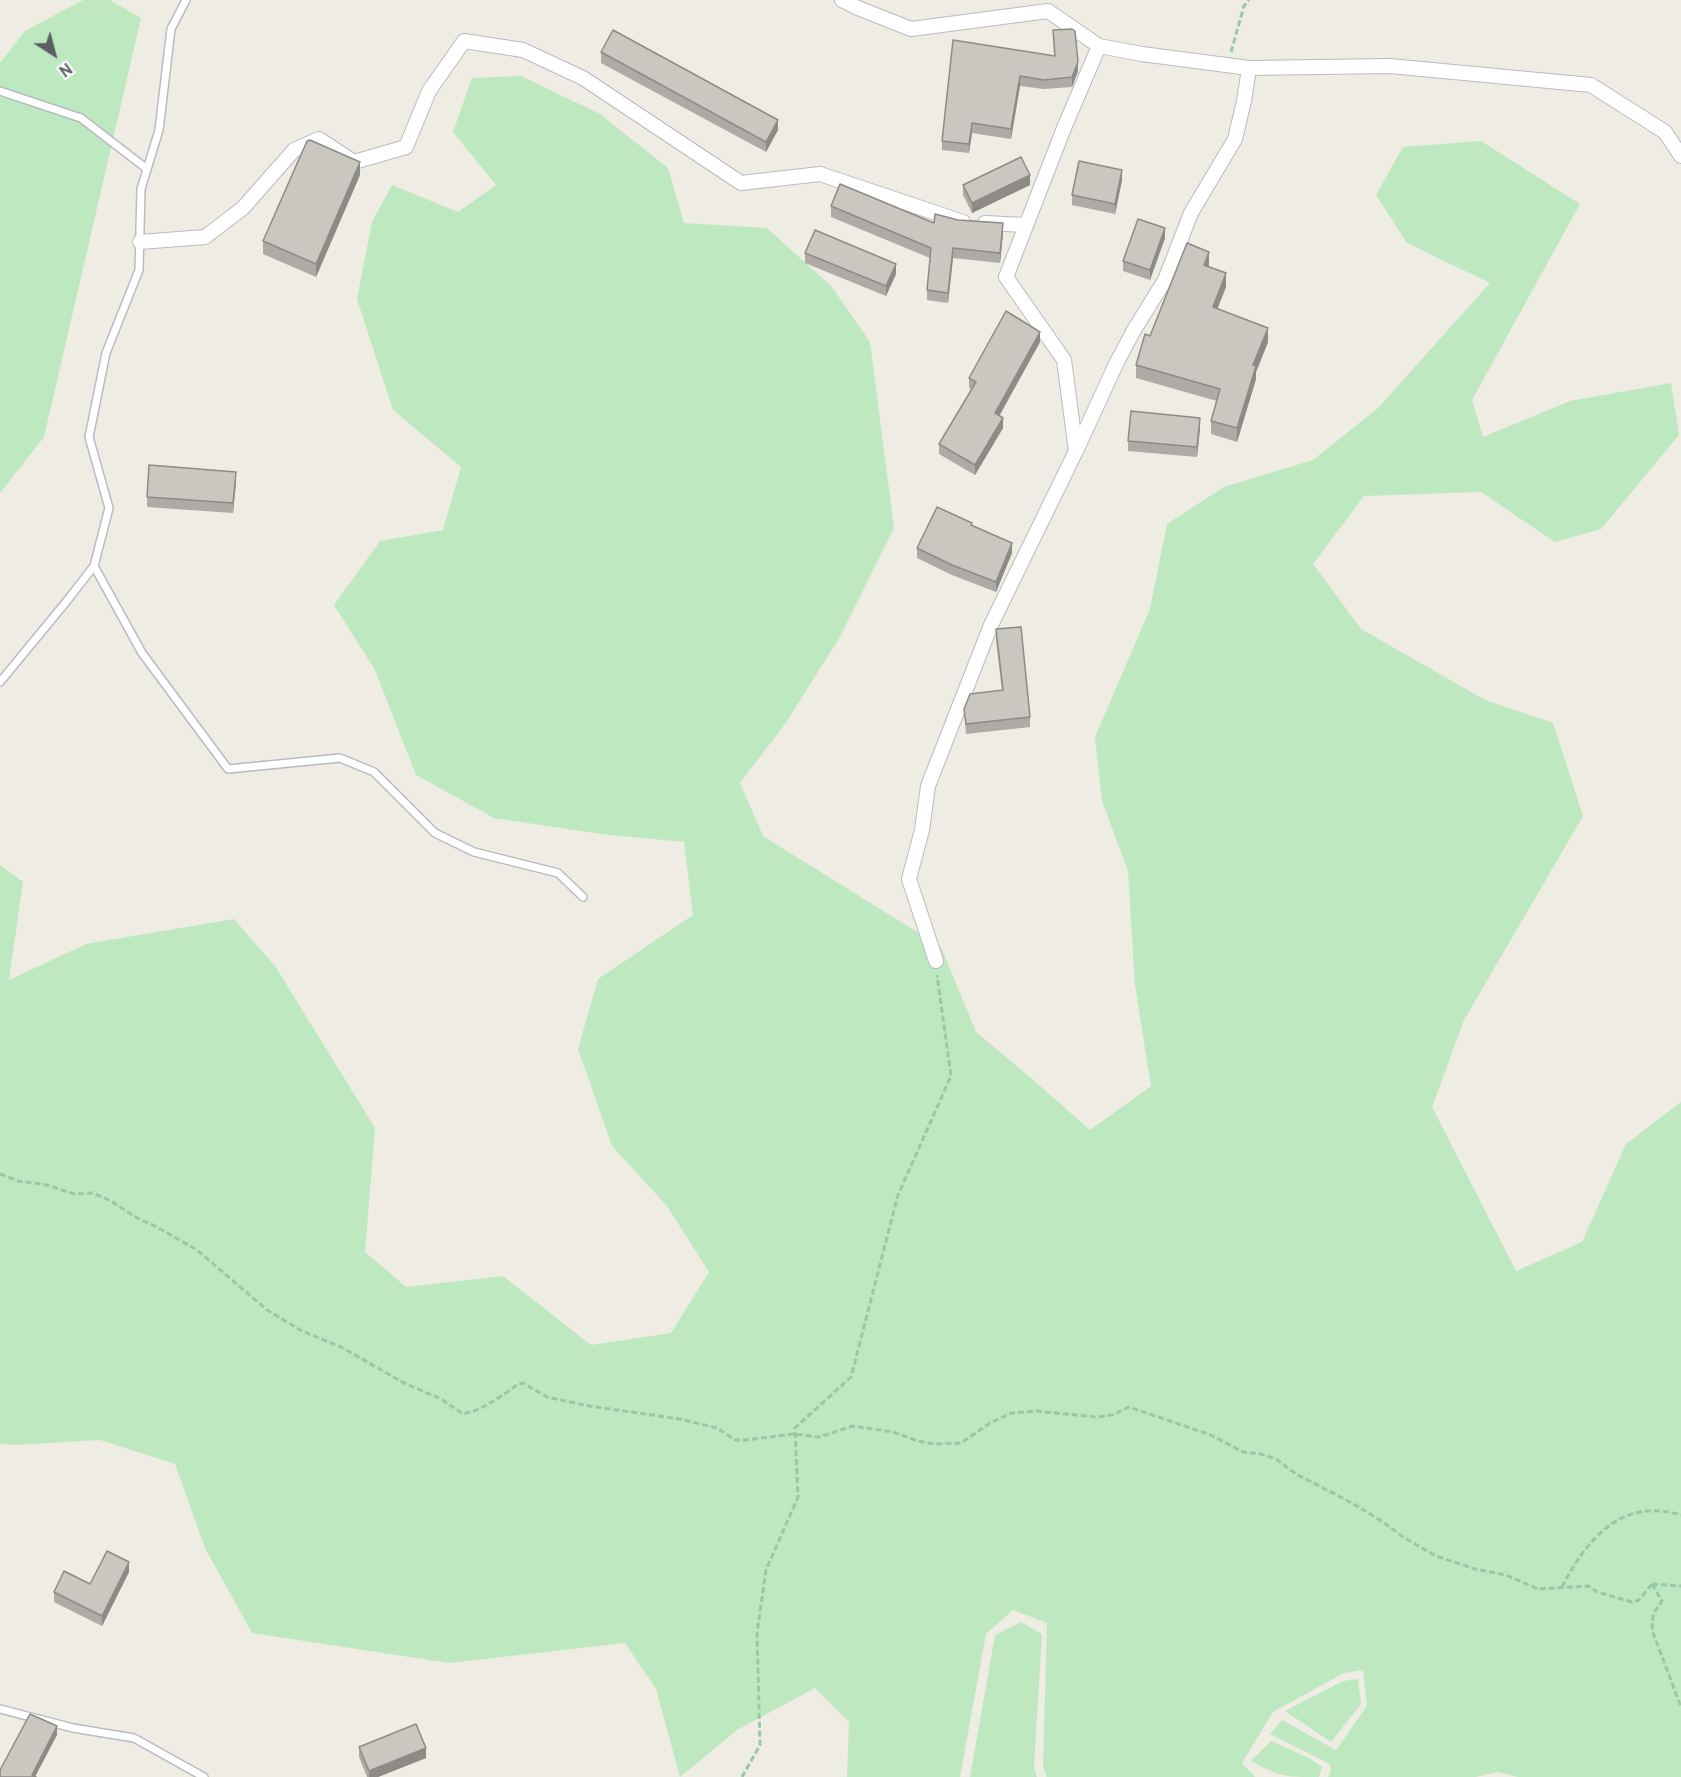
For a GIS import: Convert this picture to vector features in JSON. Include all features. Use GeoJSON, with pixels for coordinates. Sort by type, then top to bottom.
{"type":"FeatureCollection","features":[{"type":"Feature","properties":{"kind":"street"},"geometry":{"type":"LineString","coordinates":[[842,0],[911,29],[1048,11],[1099,46],[1228,66],[1249,68],[1390,66],[1591,84],[1665,132],[1681,156]]}},
{"type":"Feature","properties":{"kind":"street"},"geometry":{"type":"LineString","coordinates":[[140,242],[205,237],[243,208],[294,150],[319,139],[354,162],[406,147],[429,91],[464,41],[523,50],[583,78],[741,183],[819,174],[959,221],[1026,225]]}},
{"type":"Feature","properties":{"kind":"street"},"geometry":{"type":"LineString","coordinates":[[1076,451],[1064,360],[1006,277],[1099,46]]}},
{"type":"Feature","properties":{"kind":"street"},"geometry":{"type":"LineString","coordinates":[[936,961],[909,879],[922,830],[928,786],[992,625],[1116,364],[1165,280],[1191,213],[1235,139],[1249,68]]}},
{"type":"Feature","properties":{"kind":"lane"},"geometry":{"type":"LineString","coordinates":[[0,682],[94,566],[109,508],[89,437],[106,353],[139,270],[141,189],[159,129],[171,29],[186,0]]}},
{"type":"Feature","properties":{"kind":"lane"},"geometry":{"type":"LineString","coordinates":[[0,92],[81,118],[147,169]]}},
{"type":"Feature","properties":{"kind":"lane"},"geometry":{"type":"LineString","coordinates":[[94,566],[142,653],[228,769],[340,758],[374,772],[435,833],[474,852],[558,873],[583,897]]}},
{"type":"Feature","properties":{"kind":"lane"},"geometry":{"type":"LineString","coordinates":[[0,1709],[73,1728],[134,1738],[204,1777]]}},
{"type":"Feature","properties":{"kind":"path"},"geometry":{"type":"LineString","coordinates":[[1228,66],[1244,6],[1249,0]]}},
{"type":"Feature","properties":{"kind":"path"},"geometry":{"type":"LineString","coordinates":[[742,1777],[760,1744],[757,1633],[766,1570],[798,1497],[795,1428],[851,1377],[898,1195],[951,1076],[936,961]]}},
{"type":"Feature","properties":{"kind":"path"},"geometry":{"type":"LineString","coordinates":[[0,1174],[18,1181],[47,1185],[74,1194],[93,1193],[109,1200],[196,1250],[267,1310],[303,1331],[341,1347],[404,1383],[441,1399],[463,1414],[476,1412],[515,1385],[523,1383],[547,1396],[590,1406],[680,1419],[717,1428],[735,1440],[796,1434],[819,1437],[853,1426],[893,1432],[934,1444],[961,1443],[990,1423],[1012,1413],[1035,1411],[1096,1417],[1112,1415],[1129,1407],[1211,1435],[1243,1452],[1262,1454],[1276,1459],[1296,1474],[1352,1503],[1436,1556],[1475,1569],[1506,1575],[1538,1589],[1589,1586],[1597,1592],[1632,1602],[1640,1600],[1652,1584]]}},
{"type":"Feature","properties":{"kind":"path"},"geometry":{"type":"LineString","coordinates":[[1562,1587],[1582,1552],[1607,1526],[1630,1513],[1667,1511],[1681,1515]]}},
{"type":"Feature","properties":{"kind":"path"},"geometry":{"type":"LineString","coordinates":[[1652,1584],[1681,1586]]}},
{"type":"Feature","properties":{"kind":"path"},"geometry":{"type":"LineString","coordinates":[[1652,1584],[1662,1601],[1653,1614],[1652,1630],[1681,1705]]}},
{"type":"Feature","properties":{"kind":"green space"},"geometry":{"type":"Polygon","coordinates":[[[83,0],[110,0],[141,18],[44,437],[0,493],[0,63],[25,31],[83,0]]]}},
{"type":"Feature","properties":{"kind":"green space"},"geometry":{"type":"Polygon","coordinates":[[[521,76],[600,114],[668,168],[684,223],[767,228],[832,287],[870,342],[894,528],[840,637],[785,724],[740,783],[763,836],[941,947],[976,1032],[1090,1130],[1151,1086],[1135,985],[1128,871],[1102,801],[1095,737],[1150,609],[1167,524],[1224,487],[1313,460],[1378,408],[1490,283],[1407,243],[1376,195],[1403,147],[1481,141],[1580,204],[1472,400],[1483,437],[1570,401],[1671,383],[1679,435],[1601,529],[1555,542],[1481,492],[1364,496],[1313,564],[1361,629],[1485,700],[1553,723],[1583,816],[1464,1020],[1432,1107],[1516,1271],[1582,1242],[1626,1144],[1681,1102],[1681,1777],[1518,1777],[1498,1772],[1475,1777],[1328,1777],[1331,1772],[1330,1764],[1270,1734],[1282,1720],[1336,1750],[1367,1706],[1363,1670],[1344,1673],[1273,1712],[1242,1763],[1255,1777],[1047,1777],[1043,1767],[1047,1623],[1013,1610],[986,1634],[960,1777],[847,1777],[849,1722],[815,1688],[737,1730],[680,1777],[656,1689],[625,1643],[449,1663],[252,1633],[205,1548],[175,1464],[100,1440],[0,1444],[0,865],[23,882],[9,980],[86,944],[234,919],[275,966],[375,1128],[365,1252],[406,1287],[503,1276],[591,1345],[671,1333],[709,1272],[667,1206],[612,1146],[578,1049],[598,979],[693,915],[684,842],[601,834],[494,818],[416,775],[375,670],[334,605],[380,541],[443,530],[461,467],[393,410],[357,299],[372,222],[392,185],[458,212],[496,185],[453,132],[472,78],[521,76]]]}},
{"type":"Feature","properties":{"kind":"green space"},"geometry":{"type":"Polygon","coordinates":[[[1021,1622],[1042,1634],[1034,1768],[1037,1777],[970,1777],[995,1635],[1021,1622]]]}},
{"type":"Feature","properties":{"kind":"green space"},"geometry":{"type":"Polygon","coordinates":[[[1358,1679],[1361,1704],[1331,1742],[1285,1711],[1343,1681],[1358,1679]]]}},
{"type":"Feature","properties":{"kind":"green space"},"geometry":{"type":"Polygon","coordinates":[[[1271,1741],[1309,1758],[1322,1767],[1319,1777],[1284,1775],[1251,1761],[1271,1741]]]}},
{"type":"Feature","properties":{"kind":"building"},"geometry":{"type":"Polygon","coordinates":[[[1072,29],[1075,31],[1078,62],[1072,77],[1044,80],[1020,76],[1011,129],[972,123],[969,144],[942,141],[953,40],[1055,56],[1053,30],[1072,29]]]}},
{"type":"Feature","properties":{"kind":"building"},"geometry":{"type":"Polygon","coordinates":[[[613,30],[778,120],[766,142],[601,52],[613,30]]]}},
{"type":"Feature","properties":{"kind":"building"},"geometry":{"type":"Polygon","coordinates":[[[310,140],[360,162],[316,264],[263,241],[307,141],[310,140]]]}},
{"type":"Feature","properties":{"kind":"building"},"geometry":{"type":"Polygon","coordinates":[[[1021,157],[1030,175],[972,203],[963,185],[1021,157]]]}},
{"type":"Feature","properties":{"kind":"building"},"geometry":{"type":"Polygon","coordinates":[[[1079,161],[1122,170],[1115,204],[1072,195],[1079,161]]]}},
{"type":"Feature","properties":{"kind":"building"},"geometry":{"type":"Polygon","coordinates":[[[840,184],[934,223],[935,214],[958,220],[1003,223],[1000,253],[953,248],[948,293],[927,290],[931,248],[831,206],[840,184]]]}},
{"type":"Feature","properties":{"kind":"building"},"geometry":{"type":"Polygon","coordinates":[[[1138,219],[1165,228],[1150,270],[1123,261],[1138,219]]]}},
{"type":"Feature","properties":{"kind":"building"},"geometry":{"type":"Polygon","coordinates":[[[815,230],[896,264],[886,286],[805,253],[815,230]]]}},
{"type":"Feature","properties":{"kind":"building"},"geometry":{"type":"Polygon","coordinates":[[[1187,243],[1209,252],[1204,265],[1226,273],[1213,307],[1268,328],[1253,365],[1256,366],[1237,428],[1211,421],[1220,389],[1136,365],[1145,334],[1150,336],[1187,243]]]}},
{"type":"Feature","properties":{"kind":"building"},"geometry":{"type":"Polygon","coordinates":[[[1006,311],[1040,332],[995,413],[1003,418],[975,465],[939,444],[976,382],[969,378],[1006,311]]]}},
{"type":"Feature","properties":{"kind":"building"},"geometry":{"type":"Polygon","coordinates":[[[1131,411],[1200,418],[1197,447],[1128,441],[1131,411]]]}},
{"type":"Feature","properties":{"kind":"building"},"geometry":{"type":"Polygon","coordinates":[[[149,465],[236,472],[233,503],[147,497],[149,465]]]}},
{"type":"Feature","properties":{"kind":"building"},"geometry":{"type":"Polygon","coordinates":[[[937,507],[1012,543],[996,582],[917,548],[937,507]]]}},
{"type":"Feature","properties":{"kind":"building"},"geometry":{"type":"Polygon","coordinates":[[[1021,627],[1030,717],[966,724],[964,709],[970,694],[1003,690],[996,629],[1021,627]]]}},
{"type":"Feature","properties":{"kind":"building"},"geometry":{"type":"Polygon","coordinates":[[[107,1551],[129,1562],[102,1616],[54,1592],[64,1571],[90,1584],[107,1551]]]}},
{"type":"Feature","properties":{"kind":"building"},"geometry":{"type":"Polygon","coordinates":[[[30,1714],[57,1726],[32,1775],[36,1777],[0,1777],[0,1770],[30,1714]]]}},
{"type":"Feature","properties":{"kind":"building"},"geometry":{"type":"Polygon","coordinates":[[[416,1724],[426,1748],[369,1771],[359,1747],[416,1724]]]}}]}
